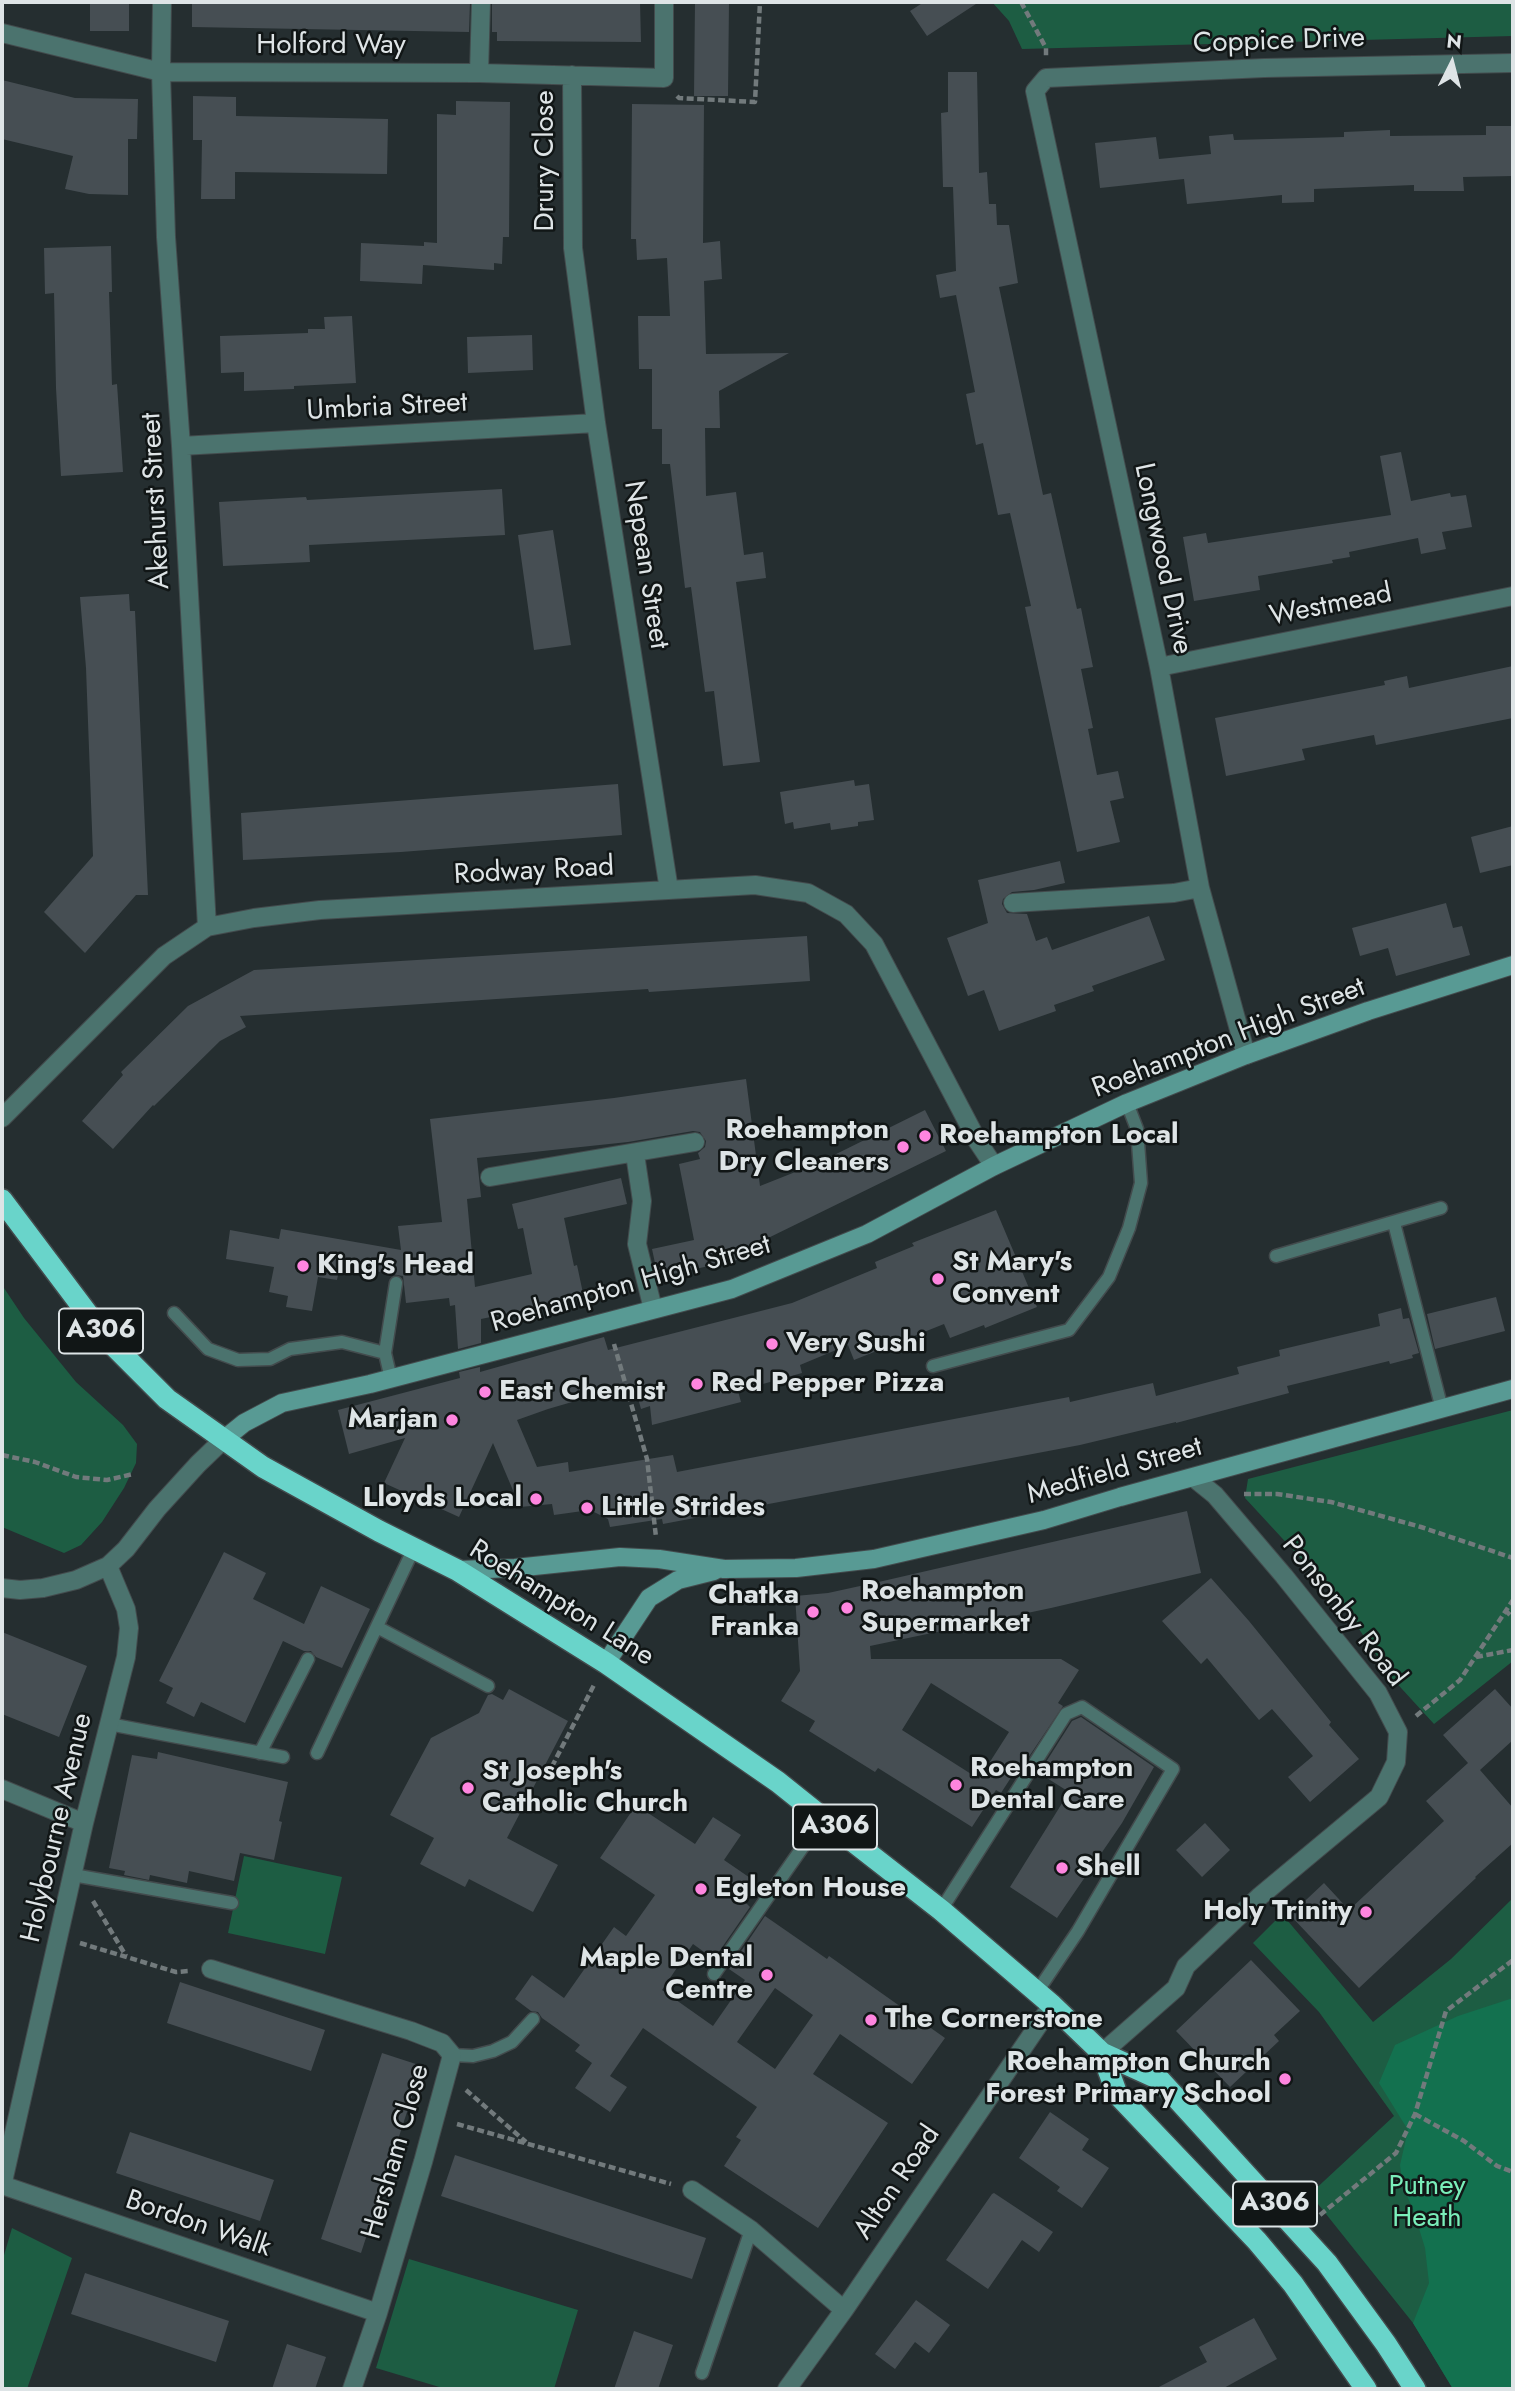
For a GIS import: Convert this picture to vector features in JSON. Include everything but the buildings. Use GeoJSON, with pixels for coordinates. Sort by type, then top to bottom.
{"type":"FeatureCollection","features":[{"type":"Feature","properties":{"kind":"highway","name":"Roehampton Lane"},"geometry":{"type":"LineString","coordinates":[[2,1200],[105,1337],[155,1389],[223,1440],[304,1491],[457,1570],[606,1663],[778,1782],[824,1818],[941,1910],[1045,1998],[1102,2053],[1159,2078],[1327,2263],[1415,2389]]}},
{"type":"Feature","properties":{"kind":"highway","name":"Roehampton Lane"},"geometry":{"type":"LineString","coordinates":[[1102,2053],[1117,2094],[1257,2241],[1293,2284],[1366,2389]]}},
{"type":"Feature","properties":{"kind":"street","name":"Akehurst Street"},"geometry":{"type":"LineString","coordinates":[[162,2],[161,72],[166,237],[181,446],[207,927]]}},
{"type":"Feature","properties":{"kind":"street"},"geometry":{"type":"LineString","coordinates":[[479,73],[481,2]]}},
{"type":"Feature","properties":{"kind":"street"},"geometry":{"type":"LineString","coordinates":[[664,2],[664,78]]}},
{"type":"Feature","properties":{"kind":"street","name":"Holford Way"},"geometry":{"type":"LineString","coordinates":[[2,33],[161,72],[479,73],[664,78]]}},
{"type":"Feature","properties":{"kind":"street","name":"Coppice Drive"},"geometry":{"type":"LineString","coordinates":[[1046,78],[1264,68],[1513,63]]}},
{"type":"Feature","properties":{"kind":"street","name":"Drury Close"},"geometry":{"type":"LineString","coordinates":[[572,75],[573,248]]}},
{"type":"Feature","properties":{"kind":"street","name":"Longwood Drive"},"geometry":{"type":"LineString","coordinates":[[1046,78],[1035,91],[1158,667],[1200,888],[1246,1055]]}},
{"type":"Feature","properties":{"kind":"street","name":"Nepean Street"},"geometry":{"type":"LineString","coordinates":[[573,248],[596,423],[668,890]]}},
{"type":"Feature","properties":{"kind":"street","name":"Umbria Street"},"geometry":{"type":"LineString","coordinates":[[181,446],[596,423]]}},
{"type":"Feature","properties":{"kind":"street","name":"Westmead"},"geometry":{"type":"LineString","coordinates":[[1158,667],[1513,596]]}},
{"type":"Feature","properties":{"kind":"street","name":"Rodway Road"},"geometry":{"type":"LineString","coordinates":[[2,1118],[164,956],[207,927],[254,918],[320,911],[755,885],[808,893],[846,914],[874,944],[978,1142],[994,1166]]}},
{"type":"Feature","properties":{"kind":"street"},"geometry":{"type":"LineString","coordinates":[[1013,903],[1174,893],[1200,888]]}},
{"type":"Feature","properties":{"kind":"street","name":"Roehampton High Street"},"geometry":{"type":"LineString","coordinates":[[223,1440],[244,1423],[282,1403],[391,1379],[732,1289],[867,1234],[994,1166],[1127,1103],[1246,1055],[1368,1011],[1513,965]]}},
{"type":"Feature","properties":{"kind":"street"},"geometry":{"type":"LineString","coordinates":[[490,1177],[695,1142]]}},
{"type":"Feature","properties":{"kind":"street"},"geometry":{"type":"LineString","coordinates":[[635,1154],[642,1201],[637,1244],[653,1309]]}},
{"type":"Feature","properties":{"kind":"street","name":"Medfield Street"},"geometry":{"type":"LineString","coordinates":[[457,1570],[515,1568],[620,1557],[659,1559],[724,1569],[796,1568],[874,1559],[1044,1520],[1513,1389]]}},
{"type":"Feature","properties":{"kind":"street"},"geometry":{"type":"LineString","coordinates":[[2,1588],[43,1588],[76,1580],[108,1566],[126,1549],[157,1509],[198,1464],[223,1440]]}},
{"type":"Feature","properties":{"kind":"street","name":"Ponsonby Road"},"geometry":{"type":"LineString","coordinates":[[1102,2053],[1176,1988],[1186,1966],[1259,1897],[1379,1797],[1396,1762],[1398,1732],[1378,1693],[1215,1495],[1194,1478]]}},
{"type":"Feature","properties":{"kind":"street","name":"Holybourne Avenue"},"geometry":{"type":"LineString","coordinates":[[2,2185],[84,1823],[126,1657],[129,1628],[126,1609],[108,1566]]}},
{"type":"Feature","properties":{"kind":"street","name":"Medfield Street"},"geometry":{"type":"LineString","coordinates":[[606,1663],[649,1598],[678,1580],[724,1569]]}},
{"type":"Feature","properties":{"kind":"street"},"geometry":{"type":"LineString","coordinates":[[2,1790],[84,1823]]}},
{"type":"Feature","properties":{"kind":"street","name":"Hersham Close"},"geometry":{"type":"LineString","coordinates":[[211,1969],[411,2031],[442,2043],[452,2055],[436,2119],[352,2389]]}},
{"type":"Feature","properties":{"kind":"street","name":"Alton Road"},"geometry":{"type":"LineString","coordinates":[[787,2389],[844,2310],[1045,1998]]}},
{"type":"Feature","properties":{"kind":"street","name":"Bordon Walk"},"geometry":{"type":"LineString","coordinates":[[2,2185],[377,2313]]}},
{"type":"Feature","properties":{"kind":"street"},"geometry":{"type":"LineString","coordinates":[[692,2190],[751,2230],[844,2310]]}},
{"type":"Feature","properties":{"kind":"lane"},"geometry":{"type":"LineString","coordinates":[[933,1366],[1069,1330],[1109,1278],[1129,1228],[1141,1183],[1136,1129],[1127,1103]]}},
{"type":"Feature","properties":{"kind":"lane"},"geometry":{"type":"LineString","coordinates":[[1276,1256],[1441,1208]]}},
{"type":"Feature","properties":{"kind":"lane"},"geometry":{"type":"LineString","coordinates":[[1394,1223],[1442,1409]]}},
{"type":"Feature","properties":{"kind":"lane"},"geometry":{"type":"LineString","coordinates":[[391,1379],[385,1353],[396,1283]]}},
{"type":"Feature","properties":{"kind":"lane"},"geometry":{"type":"LineString","coordinates":[[174,1313],[208,1349],[238,1360],[270,1359],[290,1349],[342,1342],[385,1353]]}},
{"type":"Feature","properties":{"kind":"lane"},"geometry":{"type":"LineString","coordinates":[[317,1752],[414,1548]]}},
{"type":"Feature","properties":{"kind":"lane"},"geometry":{"type":"LineString","coordinates":[[377,1627],[488,1686]]}},
{"type":"Feature","properties":{"kind":"lane"},"geometry":{"type":"LineString","coordinates":[[260,1753],[308,1659]]}},
{"type":"Feature","properties":{"kind":"lane"},"geometry":{"type":"LineString","coordinates":[[941,1910],[1066,1714],[1083,1707],[1173,1769],[1078,1931],[1045,1998]]}},
{"type":"Feature","properties":{"kind":"lane"},"geometry":{"type":"LineString","coordinates":[[109,1724],[283,1757]]}},
{"type":"Feature","properties":{"kind":"lane"},"geometry":{"type":"LineString","coordinates":[[713,1974],[824,1818]]}},
{"type":"Feature","properties":{"kind":"lane"},"geometry":{"type":"LineString","coordinates":[[71,1883],[232,1903]]}},
{"type":"Feature","properties":{"kind":"lane"},"geometry":{"type":"LineString","coordinates":[[452,2055],[472,2056],[493,2051],[512,2042],[533,2019]]}},
{"type":"Feature","properties":{"kind":"lane"},"geometry":{"type":"LineString","coordinates":[[702,2373],[751,2230]]}},
{"type":"Feature","properties":{"kind":"path"},"geometry":{"type":"LineString","coordinates":[[664,78],[679,98],[755,102],[760,2]]}},
{"type":"Feature","properties":{"kind":"path"},"geometry":{"type":"LineString","coordinates":[[1021,2],[1046,48],[1046,78]]}},
{"type":"Feature","properties":{"kind":"path"},"geometry":{"type":"LineString","coordinates":[[614,1345],[647,1459],[659,1559]]}},
{"type":"Feature","properties":{"kind":"path"},"geometry":{"type":"LineString","coordinates":[[2,1455],[35,1462],[76,1477],[107,1480],[133,1474]]}},
{"type":"Feature","properties":{"kind":"path"},"geometry":{"type":"LineString","coordinates":[[1215,1495],[1277,1494],[1331,1502],[1421,1527],[1513,1558]]}},
{"type":"Feature","properties":{"kind":"path"},"geometry":{"type":"LineString","coordinates":[[1398,1732],[1460,1680],[1513,1600]]}},
{"type":"Feature","properties":{"kind":"path"},"geometry":{"type":"LineString","coordinates":[[1505,1610],[1513,1618]]}},
{"type":"Feature","properties":{"kind":"path"},"geometry":{"type":"LineString","coordinates":[[1475,1657],[1513,1650]]}},
{"type":"Feature","properties":{"kind":"path"},"geometry":{"type":"LineString","coordinates":[[547,1776],[606,1663]]}},
{"type":"Feature","properties":{"kind":"path"},"geometry":{"type":"LineString","coordinates":[[71,1883],[92,1899],[127,1957]]}},
{"type":"Feature","properties":{"kind":"path"},"geometry":{"type":"LineString","coordinates":[[59,1936],[176,1972],[211,1969]]}},
{"type":"Feature","properties":{"kind":"path"},"geometry":{"type":"LineString","coordinates":[[1320,2215],[1396,2152],[1415,2114],[1446,2011],[1513,1960]]}},
{"type":"Feature","properties":{"kind":"path"},"geometry":{"type":"LineString","coordinates":[[447,2081],[464,2088],[527,2144]]}},
{"type":"Feature","properties":{"kind":"path"},"geometry":{"type":"LineString","coordinates":[[1415,2114],[1464,2141],[1497,2166],[1513,2172]]}},
{"type":"Feature","properties":{"kind":"path"},"geometry":{"type":"LineString","coordinates":[[436,2119],[692,2190]]}},
{"type":"Feature","properties":{"kind":"green space"},"geometry":{"type":"Polygon","coordinates":[[[992,2],[1513,2],[1513,36],[1022,49],[1009,21],[992,2]]]}},
{"type":"Feature","properties":{"kind":"green space"},"geometry":{"type":"Polygon","coordinates":[[[2,1285],[24,1318],[76,1382],[123,1425],[137,1444],[136,1463],[102,1522],[81,1545],[64,1553],[2,1527],[2,1285]]]}},
{"type":"Feature","properties":{"kind":"green space"},"geometry":{"type":"Polygon","coordinates":[[[1513,1410],[1513,1661],[1434,1724],[1391,1677],[1341,1602],[1245,1498],[1248,1479],[1513,1410]]]}},
{"type":"Feature","properties":{"kind":"green space"},"geometry":{"type":"Polygon","coordinates":[[[244,1856],[342,1877],[325,1954],[228,1933],[244,1856]]]}},
{"type":"Feature","properties":{"kind":"green space","name":"Putney Heath"},"geometry":{"type":"Polygon","coordinates":[[[1513,1898],[1513,2389],[1453,2389],[1413,2323],[1310,2194],[1394,2116],[1319,2012],[1253,1943],[1282,1914],[1373,2022],[1451,1959],[1513,1898]]]}},
{"type":"Feature","properties":{"kind":"green space"},"geometry":{"type":"Polygon","coordinates":[[[1513,1998],[1513,2389],[1453,2389],[1413,2323],[1429,2283],[1425,2248],[1403,2187],[1400,2165],[1408,2130],[1379,2083],[1395,2045],[1458,2016],[1513,1998]]]}},
{"type":"Feature","properties":{"kind":"green space"},"geometry":{"type":"Polygon","coordinates":[[[12,2228],[72,2258],[27,2389],[2,2389],[2,2262],[12,2228]]]}},
{"type":"Feature","properties":{"kind":"green space"},"geometry":{"type":"Polygon","coordinates":[[[409,2259],[578,2310],[554,2389],[446,2389],[376,2368],[409,2259]]]}},
{"type":"Feature","properties":{"kind":"place","name":"Roehampton Local"},"geometry":{"type":"Point","coordinates":[925,1136]}},
{"type":"Feature","properties":{"kind":"place","name":"Roehampton Dry Cleaners"},"geometry":{"type":"Point","coordinates":[903,1147]}},
{"type":"Feature","properties":{"kind":"place","name":"King's Head"},"geometry":{"type":"Point","coordinates":[303,1266]}},
{"type":"Feature","properties":{"kind":"place","name":"St Mary's Convent"},"geometry":{"type":"Point","coordinates":[938,1279]}},
{"type":"Feature","properties":{"kind":"place","name":"Very Sushi"},"geometry":{"type":"Point","coordinates":[772,1344]}},
{"type":"Feature","properties":{"kind":"place","name":"Red Pepper Pizza"},"geometry":{"type":"Point","coordinates":[697,1384]}},
{"type":"Feature","properties":{"kind":"place","name":"East Chemist"},"geometry":{"type":"Point","coordinates":[485,1392]}},
{"type":"Feature","properties":{"kind":"place","name":"Marjan"},"geometry":{"type":"Point","coordinates":[452,1420]}},
{"type":"Feature","properties":{"kind":"place","name":"Lloyds Local"},"geometry":{"type":"Point","coordinates":[536,1499]}},
{"type":"Feature","properties":{"kind":"place","name":"Little Strides"},"geometry":{"type":"Point","coordinates":[587,1508]}},
{"type":"Feature","properties":{"kind":"place","name":"Roehampton Supermarket"},"geometry":{"type":"Point","coordinates":[847,1608]}},
{"type":"Feature","properties":{"kind":"place","name":"Chatka Franka"},"geometry":{"type":"Point","coordinates":[813,1612]}},
{"type":"Feature","properties":{"kind":"place","name":"Roehampton Dental Care"},"geometry":{"type":"Point","coordinates":[956,1785]}},
{"type":"Feature","properties":{"kind":"place","name":"St Joseph's Catholic Church"},"geometry":{"type":"Point","coordinates":[468,1788]}},
{"type":"Feature","properties":{"kind":"place","name":"Shell"},"geometry":{"type":"Point","coordinates":[1062,1868]}},
{"type":"Feature","properties":{"kind":"place","name":"Egleton House"},"geometry":{"type":"Point","coordinates":[701,1889]}},
{"type":"Feature","properties":{"kind":"place","name":"Holy Trinity"},"geometry":{"type":"Point","coordinates":[1366,1912]}},
{"type":"Feature","properties":{"kind":"place","name":"Maple Dental Centre"},"geometry":{"type":"Point","coordinates":[767,1975]}},
{"type":"Feature","properties":{"kind":"place","name":"The Cornerstone"},"geometry":{"type":"Point","coordinates":[871,2020]}},
{"type":"Feature","properties":{"kind":"place","name":"Roehampton Church Forest Primary School"},"geometry":{"type":"Point","coordinates":[1285,2079]}}]}
